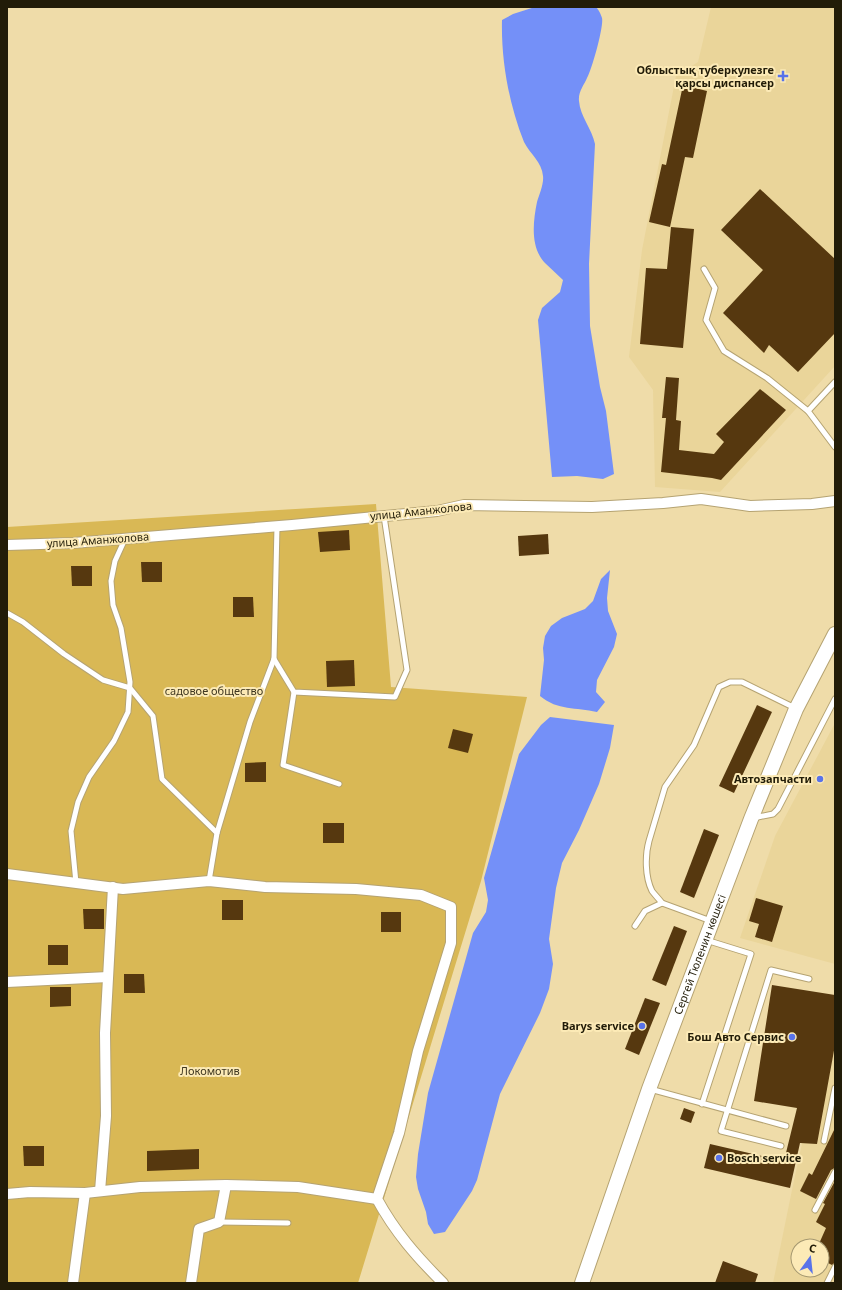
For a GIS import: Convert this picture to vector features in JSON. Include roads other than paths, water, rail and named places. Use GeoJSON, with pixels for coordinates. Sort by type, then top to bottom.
{"type":"FeatureCollection","features":[{"type":"Feature","properties":{"kind":"main road","name":"Сергей Тюленин көшесі"},"geometry":{"type":"LineString","coordinates":[[582,1283],[649,1089],[751,819],[796,709],[835,634]]}},
{"type":"Feature","properties":{"kind":"street","name":"улица Аманжолова"},"geometry":{"type":"LineString","coordinates":[[7,546],[276,526],[437,511],[464,505],[592,507],[663,503],[701,499],[750,506],[812,504],[835,501]]}},
{"type":"Feature","properties":{"kind":"street"},"geometry":{"type":"LineString","coordinates":[[7,874],[123,889],[208,881],[265,887],[356,889],[421,895],[451,907],[451,943],[418,1051],[398,1133],[377,1199],[390,1224],[425,1265],[443,1283]]}},
{"type":"Feature","properties":{"kind":"street"},"geometry":{"type":"LineString","coordinates":[[100,1191],[106,1116],[105,1032],[113,888]]}},
{"type":"Feature","properties":{"kind":"street"},"geometry":{"type":"LineString","coordinates":[[7,982],[108,977]]}},
{"type":"Feature","properties":{"kind":"street"},"geometry":{"type":"LineString","coordinates":[[7,1194],[30,1192],[85,1193],[140,1187],[226,1184],[298,1187],[377,1199]]}},
{"type":"Feature","properties":{"kind":"street"},"geometry":{"type":"LineString","coordinates":[[191,1283],[198,1229],[219,1222],[226,1184]]}},
{"type":"Feature","properties":{"kind":"street"},"geometry":{"type":"LineString","coordinates":[[73,1283],[85,1193]]}},
{"type":"Feature","properties":{"kind":"lane"},"geometry":{"type":"LineString","coordinates":[[704,269],[715,288],[706,320],[724,351],[767,378],[808,411],[835,447]]}},
{"type":"Feature","properties":{"kind":"lane"},"geometry":{"type":"LineString","coordinates":[[808,411],[835,382]]}},
{"type":"Feature","properties":{"kind":"lane"},"geometry":{"type":"LineString","coordinates":[[294,692],[395,697],[407,670],[384,516]]}},
{"type":"Feature","properties":{"kind":"lane"},"geometry":{"type":"LineString","coordinates":[[208,881],[216,833],[250,722],[274,659],[276,526]]}},
{"type":"Feature","properties":{"kind":"lane"},"geometry":{"type":"LineString","coordinates":[[76,883],[71,831],[78,802],[89,777],[114,741],[128,712],[130,688],[121,628],[113,605],[111,581],[115,561],[126,538]]}},
{"type":"Feature","properties":{"kind":"lane"},"geometry":{"type":"LineString","coordinates":[[7,613],[23,622],[64,654],[104,680],[130,688],[153,716],[162,779],[216,833]]}},
{"type":"Feature","properties":{"kind":"lane"},"geometry":{"type":"LineString","coordinates":[[274,659],[294,692],[283,765],[339,784]]}},
{"type":"Feature","properties":{"kind":"lane"},"geometry":{"type":"LineString","coordinates":[[712,921],[662,903],[652,891],[648,876],[647,848],[665,787],[694,745],[720,687],[730,682],[742,682],[796,709]]}},
{"type":"Feature","properties":{"kind":"lane"},"geometry":{"type":"LineString","coordinates":[[751,819],[773,814],[778,809],[835,699]]}},
{"type":"Feature","properties":{"kind":"lane"},"geometry":{"type":"LineString","coordinates":[[635,926],[645,911],[662,903]]}},
{"type":"Feature","properties":{"kind":"lane"},"geometry":{"type":"LineString","coordinates":[[702,1104],[752,954],[705,940]]}},
{"type":"Feature","properties":{"kind":"lane"},"geometry":{"type":"LineString","coordinates":[[781,1146],[721,1131],[771,970],[809,979]]}},
{"type":"Feature","properties":{"kind":"lane"},"geometry":{"type":"LineString","coordinates":[[824,1141],[835,1088]]}},
{"type":"Feature","properties":{"kind":"lane"},"geometry":{"type":"LineString","coordinates":[[649,1089],[786,1126]]}},
{"type":"Feature","properties":{"kind":"lane"},"geometry":{"type":"LineString","coordinates":[[815,1210],[835,1172]]}},
{"type":"Feature","properties":{"kind":"lane"},"geometry":{"type":"LineString","coordinates":[[219,1222],[288,1223]]}},
{"type":"Feature","properties":{"kind":"lane"},"geometry":{"type":"LineString","coordinates":[[827,1283],[835,1267]]}},
{"type":"Feature","properties":{"kind":"water"},"geometry":{"type":"Polygon","coordinates":[[[535,7],[596,7],[602,18],[601,29],[594,57],[579,98],[580,107],[595,144],[589,264],[590,326],[600,387],[606,411],[614,474],[603,479],[577,476],[552,477],[538,320],[542,308],[560,292],[563,280],[540,257],[535,242],[534,218],[543,176],[538,162],[524,142],[514,113],[507,82],[502,35],[502,20],[513,14],[535,7]]]}},
{"type":"Feature","properties":{"kind":"water"},"geometry":{"type":"Polygon","coordinates":[[[610,570],[607,598],[608,611],[617,634],[614,647],[597,680],[596,692],[605,702],[597,712],[567,708],[547,701],[540,696],[545,636],[551,626],[562,618],[585,609],[593,601],[601,579],[610,570]]]}},
{"type":"Feature","properties":{"kind":"water"},"geometry":{"type":"Polygon","coordinates":[[[550,717],[614,725],[610,748],[599,784],[579,830],[562,863],[556,888],[549,939],[553,964],[549,989],[540,1013],[500,1094],[477,1180],[472,1191],[445,1232],[434,1234],[428,1224],[416,1177],[418,1154],[428,1093],[473,933],[486,912],[488,900],[484,878],[519,754],[541,725],[550,717]]]}},
{"type":"Feature","properties":{"kind":"place","name":"Облыстық туберкулезге қарсы диспансер"},"geometry":{"type":"Point","coordinates":[783,76]}},
{"type":"Feature","properties":{"kind":"place","name":"Автозапчасти"},"geometry":{"type":"Point","coordinates":[820,779]}},
{"type":"Feature","properties":{"kind":"place","name":"Barys service"},"geometry":{"type":"Point","coordinates":[642,1026]}},
{"type":"Feature","properties":{"kind":"place","name":"Бош Авто Сервис"},"geometry":{"type":"Point","coordinates":[792,1037]}},
{"type":"Feature","properties":{"kind":"place","name":"Bosch service"},"geometry":{"type":"Point","coordinates":[719,1158]}},
{"type":"Feature","properties":{"kind":"park label","name":"садовое общество"},"geometry":{"type":"Point","coordinates":[214,691]}},
{"type":"Feature","properties":{"kind":"park label","name":"Локомотив"},"geometry":{"type":"Point","coordinates":[210,1071]}}]}
